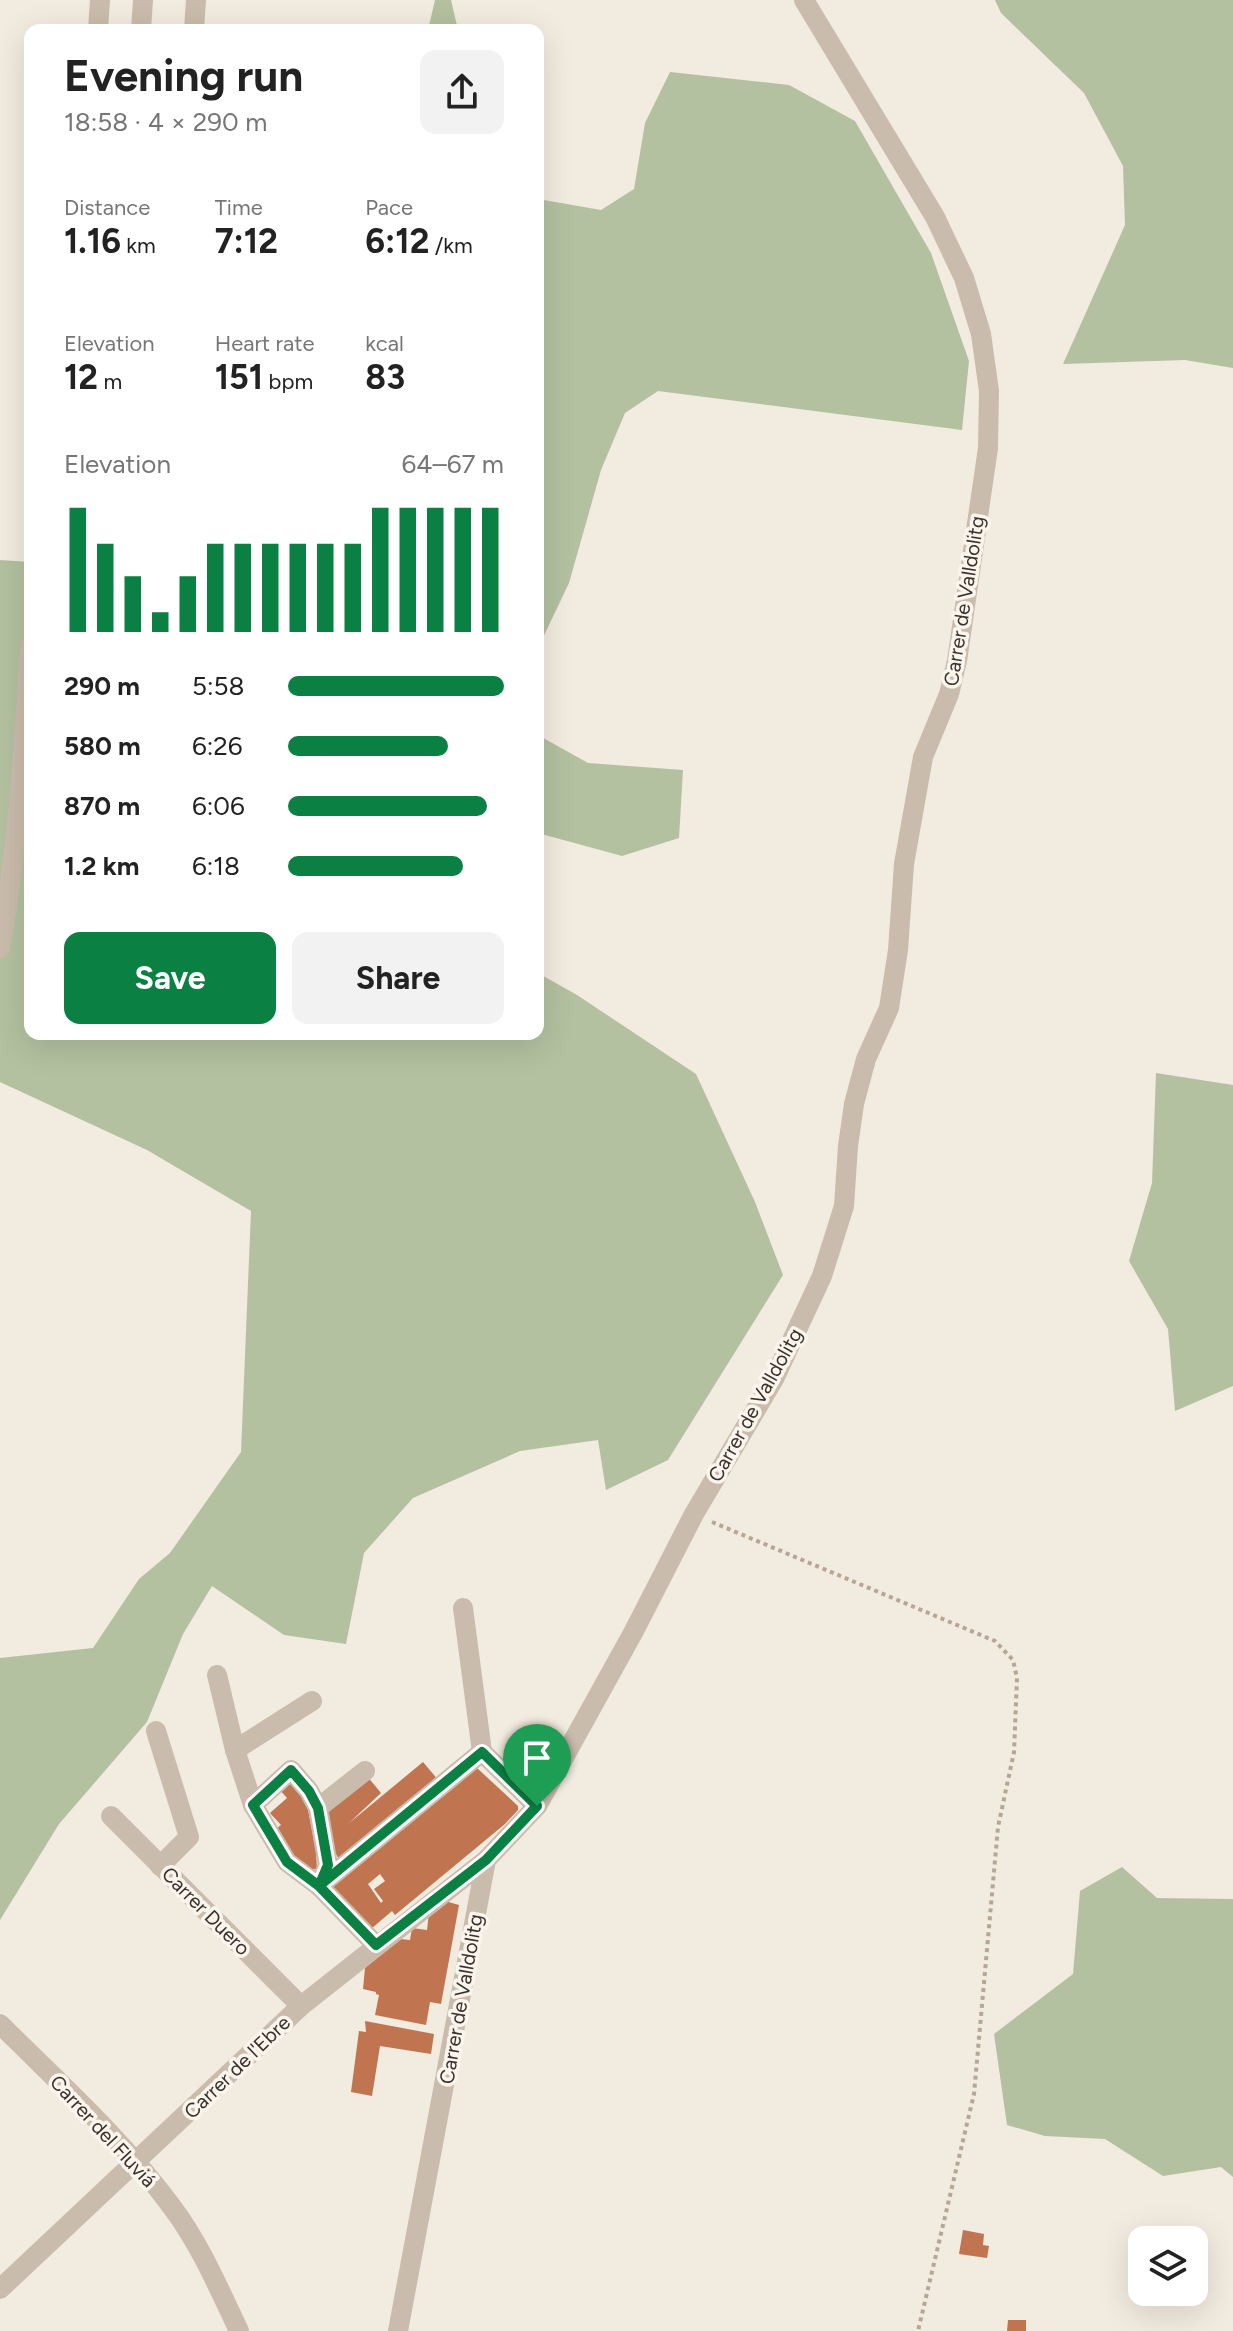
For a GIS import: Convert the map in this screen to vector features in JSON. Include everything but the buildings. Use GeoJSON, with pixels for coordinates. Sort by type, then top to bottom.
{"type":"FeatureCollection","features":[{"type":"Feature","properties":{"kind":"street"},"geometry":{"type":"LineString","coordinates":[[98,24],[100,0]]}},
{"type":"Feature","properties":{"kind":"street"},"geometry":{"type":"LineString","coordinates":[[141,24],[143,0]]}},
{"type":"Feature","properties":{"kind":"street"},"geometry":{"type":"LineString","coordinates":[[194,24],[196,0]]}},
{"type":"Feature","properties":{"kind":"street","name":"Carrer de Valldolitg"},"geometry":{"type":"LineString","coordinates":[[398,2331],[486,1860],[537,1806],[634,1631],[694,1514],[774,1379],[822,1276],[844,1206],[854,1104],[866,1059],[889,1008],[898,950],[904,864],[923,757],[949,694],[957,661],[988,448],[989,391],[981,334],[964,278],[935,217],[804,0]]}},
{"type":"Feature","properties":{"kind":"street"},"geometry":{"type":"LineString","coordinates":[[0,948],[11,883],[24,756]]}},
{"type":"Feature","properties":{"kind":"street"},"geometry":{"type":"LineString","coordinates":[[463,1608],[482,1752],[537,1806]]}},
{"type":"Feature","properties":{"kind":"street"},"geometry":{"type":"LineString","coordinates":[[217,1675],[235,1750],[253,1805],[287,1862],[319,1886],[376,1945]]}},
{"type":"Feature","properties":{"kind":"street"},"geometry":{"type":"LineString","coordinates":[[235,1750],[312,1701]]}},
{"type":"Feature","properties":{"kind":"street"},"geometry":{"type":"LineString","coordinates":[[156,1731],[189,1837],[160,1866]]}},
{"type":"Feature","properties":{"kind":"street"},"geometry":{"type":"LineString","coordinates":[[319,1886],[482,1752]]}},
{"type":"Feature","properties":{"kind":"street"},"geometry":{"type":"LineString","coordinates":[[253,1805],[291,1770],[309,1791],[318,1808],[328,1865],[319,1886]]}},
{"type":"Feature","properties":{"kind":"street"},"geometry":{"type":"LineString","coordinates":[[318,1808],[365,1771]]}},
{"type":"Feature","properties":{"kind":"street","name":"Carrer Duero"},"geometry":{"type":"LineString","coordinates":[[111,1816],[301,2006]]}},
{"type":"Feature","properties":{"kind":"street","name":"Carrer de l'Ebre"},"geometry":{"type":"LineString","coordinates":[[0,2289],[301,2006],[486,1860]]}},
{"type":"Feature","properties":{"kind":"street","name":"Carrer del Fluviá"},"geometry":{"type":"LineString","coordinates":[[0,2024],[137,2162],[174,2210],[213,2275],[239,2331]]}},
{"type":"Feature","properties":{"kind":"path"},"geometry":{"type":"LineString","coordinates":[[694,1514],[995,1641],[1013,1660],[1017,1678],[1014,1752],[998,1827],[974,2094],[918,2331]]}},
{"type":"Feature","properties":{"kind":"green space"},"geometry":{"type":"Polygon","coordinates":[[[435,0],[451,0],[457,24],[429,24],[435,0]]]}},
{"type":"Feature","properties":{"kind":"green space"},"geometry":{"type":"Polygon","coordinates":[[[995,0],[1233,0],[1233,368],[1185,360],[1063,364],[1125,225],[1123,166],[1084,93],[1001,13],[995,0]]]}},
{"type":"Feature","properties":{"kind":"green space"},"geometry":{"type":"Polygon","coordinates":[[[670,72],[789,85],[855,121],[931,253],[969,361],[962,430],[658,391],[625,413],[601,470],[569,583],[544,635],[544,200],[601,210],[634,189],[645,123],[670,72]]]}},
{"type":"Feature","properties":{"kind":"green space"},"geometry":{"type":"Polygon","coordinates":[[[0,560],[24,562],[24,1040],[544,1040],[544,976],[696,1074],[755,1202],[783,1275],[668,1460],[606,1490],[598,1440],[520,1451],[413,1498],[364,1553],[346,1644],[284,1635],[212,1586],[183,1634],[147,1722],[59,1824],[0,1920],[0,1658],[93,1648],[139,1579],[170,1553],[241,1452],[251,1211],[147,1150],[0,1082],[0,560]]]}},
{"type":"Feature","properties":{"kind":"green space"},"geometry":{"type":"Polygon","coordinates":[[[544,738],[588,763],[683,770],[679,838],[622,856],[544,835],[544,738]]]}},
{"type":"Feature","properties":{"kind":"green space"},"geometry":{"type":"Polygon","coordinates":[[[1156,1073],[1233,1085],[1233,1386],[1175,1411],[1168,1329],[1129,1261],[1152,1183],[1156,1073]]]}},
{"type":"Feature","properties":{"kind":"green space"},"geometry":{"type":"Polygon","coordinates":[[[1122,1867],[1157,1898],[1233,1899],[1233,2177],[1221,2167],[1163,2176],[1105,2139],[1045,2136],[1007,2125],[994,2034],[1073,1974],[1080,1891],[1122,1867]]]}},
{"type":"Feature","properties":{"kind":"route"},"geometry":{"type":"LineString","coordinates":[[537,1806],[482,1752],[319,1886],[287,1862],[253,1805],[291,1770],[309,1791],[318,1808],[328,1865],[319,1886],[376,1945],[486,1860],[537,1806]]}}]}
